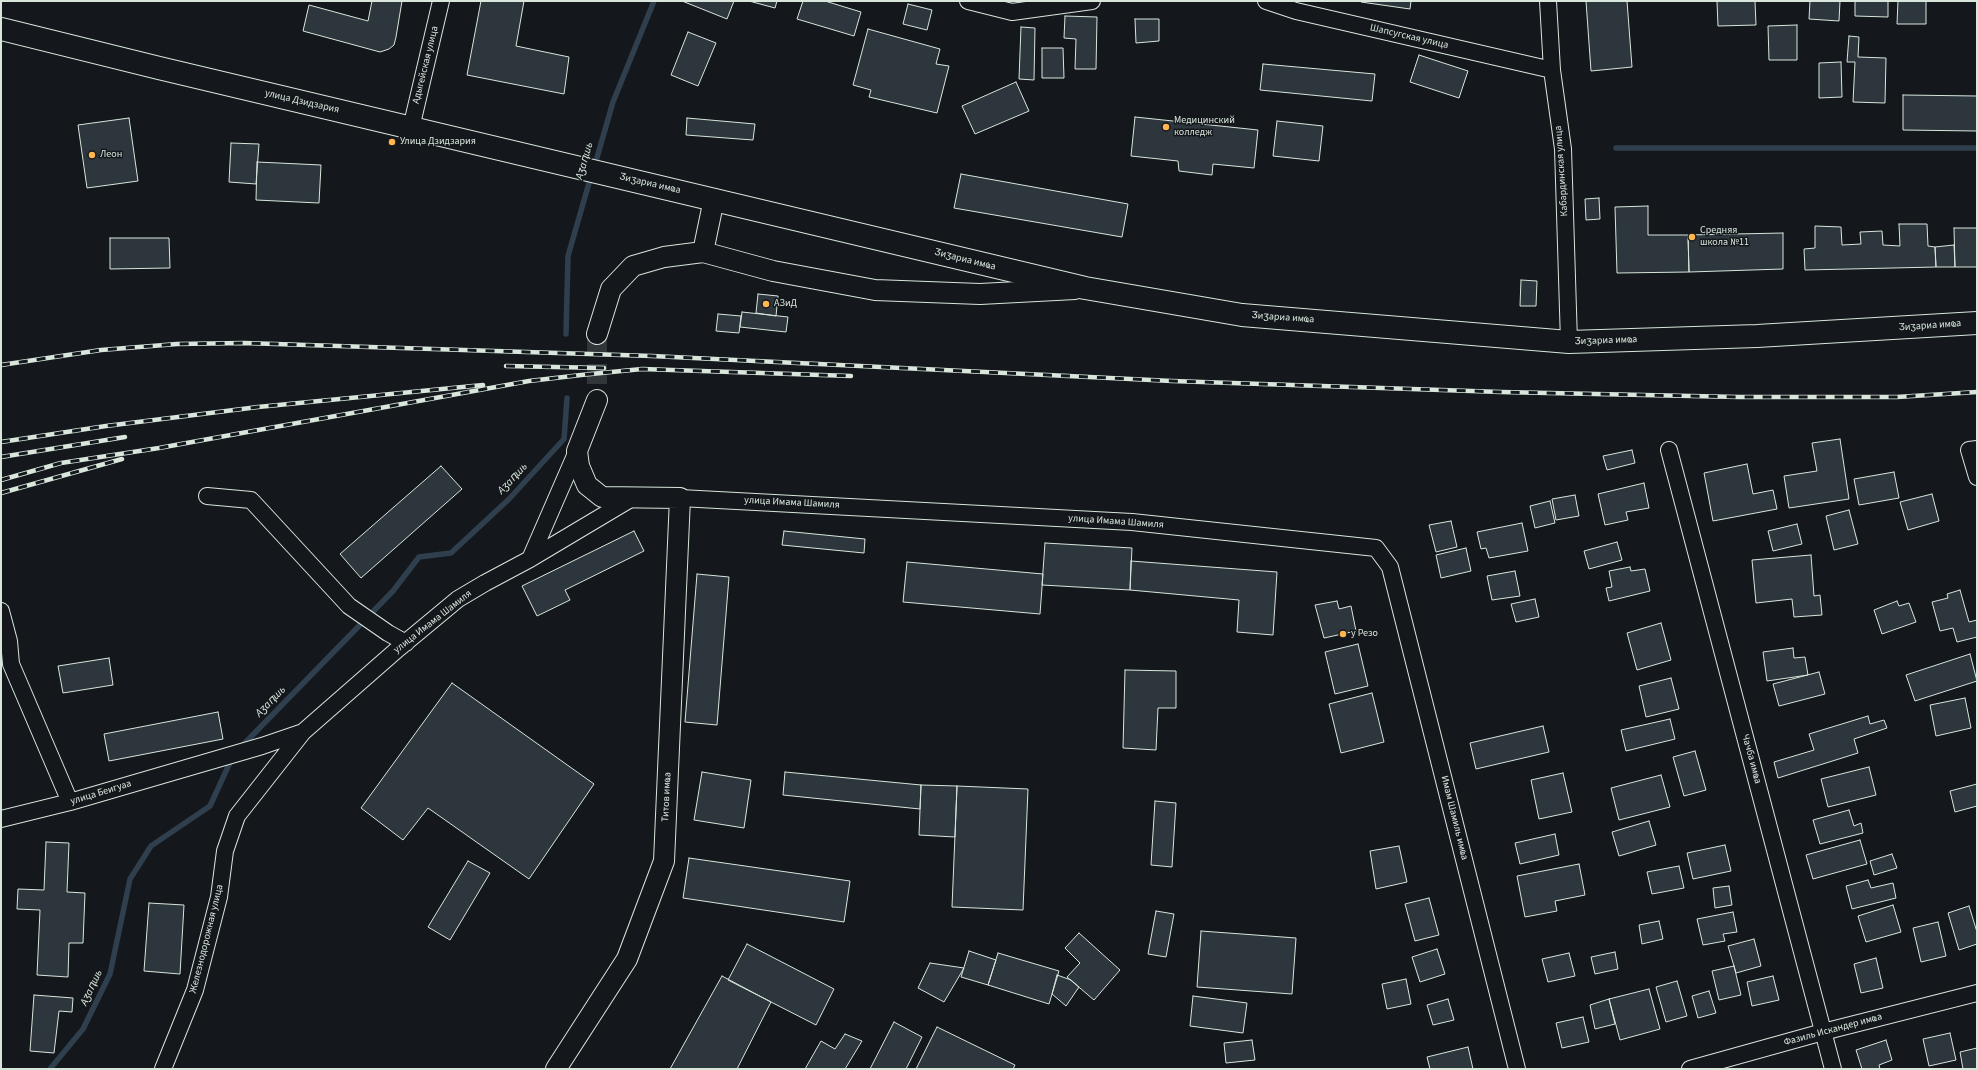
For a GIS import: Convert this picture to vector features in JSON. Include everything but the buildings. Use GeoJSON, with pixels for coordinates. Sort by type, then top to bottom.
{"type":"FeatureCollection","features":[{"type":"Feature","properties":{"kind":"highway","name":"улица Дзидзария"},"geometry":{"type":"LineString","coordinates":[[1,29],[604,174]]}},
{"type":"Feature","properties":{"kind":"highway","name":"Ӡиӡариа имҩа"},"geometry":{"type":"LineString","coordinates":[[604,174],[1085,288],[1242,315],[1569,342],[1757,336],[1977,323]]}},
{"type":"Feature","properties":{"kind":"street","name":"Адыгейская улица"},"geometry":{"type":"LineString","coordinates":[[411,128],[441,1]]}},
{"type":"Feature","properties":{"kind":"street"},"geometry":{"type":"LineString","coordinates":[[968,1],[1012,12],[1092,1]]}},
{"type":"Feature","properties":{"kind":"street","name":"Шапсугская улица"},"geometry":{"type":"LineString","coordinates":[[1266,1],[1296,11],[1552,70]]}},
{"type":"Feature","properties":{"kind":"street","name":"Кабардинская улица"},"geometry":{"type":"LineString","coordinates":[[1548,1],[1552,70],[1563,148],[1569,342]]}},
{"type":"Feature","properties":{"kind":"street"},"geometry":{"type":"LineString","coordinates":[[702,252],[714,199]]}},
{"type":"Feature","properties":{"kind":"street"},"geometry":{"type":"LineString","coordinates":[[597,334],[611,290],[633,266],[664,257],[702,252],[773,271],[875,290],[980,294],[1085,288]]}},
{"type":"Feature","properties":{"kind":"street"},"geometry":{"type":"LineString","coordinates":[[530,559],[577,451],[597,400]]}},
{"type":"Feature","properties":{"kind":"street"},"geometry":{"type":"LineString","coordinates":[[1973,449],[1977,477]]}},
{"type":"Feature","properties":{"kind":"street","name":"Чачба имҩа"},"geometry":{"type":"LineString","coordinates":[[1669,450],[1833,1069]]}},
{"type":"Feature","properties":{"kind":"street"},"geometry":{"type":"LineString","coordinates":[[577,451],[579,466],[587,485],[602,496],[634,496]]}},
{"type":"Feature","properties":{"kind":"street"},"geometry":{"type":"LineString","coordinates":[[207,496],[251,500],[349,606],[388,633],[406,642]]}},
{"type":"Feature","properties":{"kind":"street","name":"улица Имама Шамиля"},"geometry":{"type":"LineString","coordinates":[[262,746],[303,732],[406,642],[458,599],[530,559],[634,496],[1132,522],[1376,548],[1390,567]]}},
{"type":"Feature","properties":{"kind":"street","name":"Титов имҩа"},"geometry":{"type":"LineString","coordinates":[[556,1069],[627,959],[664,861],[680,498]]}},
{"type":"Feature","properties":{"kind":"street","name":"Имам Шамиль имҩа"},"geometry":{"type":"LineString","coordinates":[[1390,567],[1517,1069]]}},
{"type":"Feature","properties":{"kind":"street"},"geometry":{"type":"LineString","coordinates":[[1,611],[9,641],[11,664],[70,802]]}},
{"type":"Feature","properties":{"kind":"street","name":"Железнодорожная улица"},"geometry":{"type":"LineString","coordinates":[[163,1069],[195,990],[219,896],[225,851],[237,816],[303,732]]}},
{"type":"Feature","properties":{"kind":"street","name":"улица Беигуаа"},"geometry":{"type":"LineString","coordinates":[[1,819],[70,802],[199,763],[262,746]]}},
{"type":"Feature","properties":{"kind":"street","name":"Фазиль Искандер имҩа"},"geometry":{"type":"LineString","coordinates":[[1690,1069],[1823,1032],[1977,993]]}},
{"type":"Feature","properties":{"kind":"waterway","name":"Аӡаԥшь"},"geometry":{"type":"LineString","coordinates":[[594,168],[613,102],[654,1]]}},
{"type":"Feature","properties":{"kind":"waterway"},"geometry":{"type":"LineString","coordinates":[[1616,148],[1977,148]]}},
{"type":"Feature","properties":{"kind":"waterway","name":"Аӡаԥшь"},"geometry":{"type":"LineString","coordinates":[[566,334],[568,256],[591,176]]}},
{"type":"Feature","properties":{"kind":"waterway","name":"Аӡаԥшь"},"geometry":{"type":"LineString","coordinates":[[241,747],[393,591],[419,557],[451,553],[509,499],[564,439],[567,398]]}},
{"type":"Feature","properties":{"kind":"waterway","name":"Аӡаԥшь"},"geometry":{"type":"LineString","coordinates":[[50,1069],[83,1029],[110,974],[130,879],[151,846],[210,806],[232,758]]}},
{"type":"Feature","properties":{"kind":"tunnel"},"geometry":{"type":"LineString","coordinates":[[597,334],[597,400]]}},
{"type":"Feature","properties":{"kind":"railway"},"geometry":{"type":"LineString","coordinates":[[1,365],[101,350],[177,344],[244,343],[652,356],[1172,381],[1501,392],[1739,397],[1897,397],[1977,392]]}},
{"type":"Feature","properties":{"kind":"railway"},"geometry":{"type":"LineString","coordinates":[[506,366],[604,368]]}},
{"type":"Feature","properties":{"kind":"railway"},"geometry":{"type":"LineString","coordinates":[[1,480],[61,463],[159,448],[529,381],[642,369],[851,376]]}},
{"type":"Feature","properties":{"kind":"railway"},"geometry":{"type":"LineString","coordinates":[[1,442],[106,426],[258,407],[483,385]]}},
{"type":"Feature","properties":{"kind":"railway"},"geometry":{"type":"LineString","coordinates":[[1,457],[125,437]]}},
{"type":"Feature","properties":{"kind":"railway"},"geometry":{"type":"LineString","coordinates":[[1,493],[122,459]]}},
{"type":"Feature","properties":{"kind":"place","name":"Медицинский колледж"},"geometry":{"type":"Point","coordinates":[1166,127]}},
{"type":"Feature","properties":{"kind":"place","name":"Улица Дзидзария"},"geometry":{"type":"Point","coordinates":[392,142]}},
{"type":"Feature","properties":{"kind":"place","name":"Леон"},"geometry":{"type":"Point","coordinates":[92,155]}},
{"type":"Feature","properties":{"kind":"place","name":"Средняя школа №11"},"geometry":{"type":"Point","coordinates":[1692,237]}},
{"type":"Feature","properties":{"kind":"place","name":"АЗиД"},"geometry":{"type":"Point","coordinates":[766,304]}},
{"type":"Feature","properties":{"kind":"place","name":"у Резо"},"geometry":{"type":"Point","coordinates":[1343,634]}}]}
